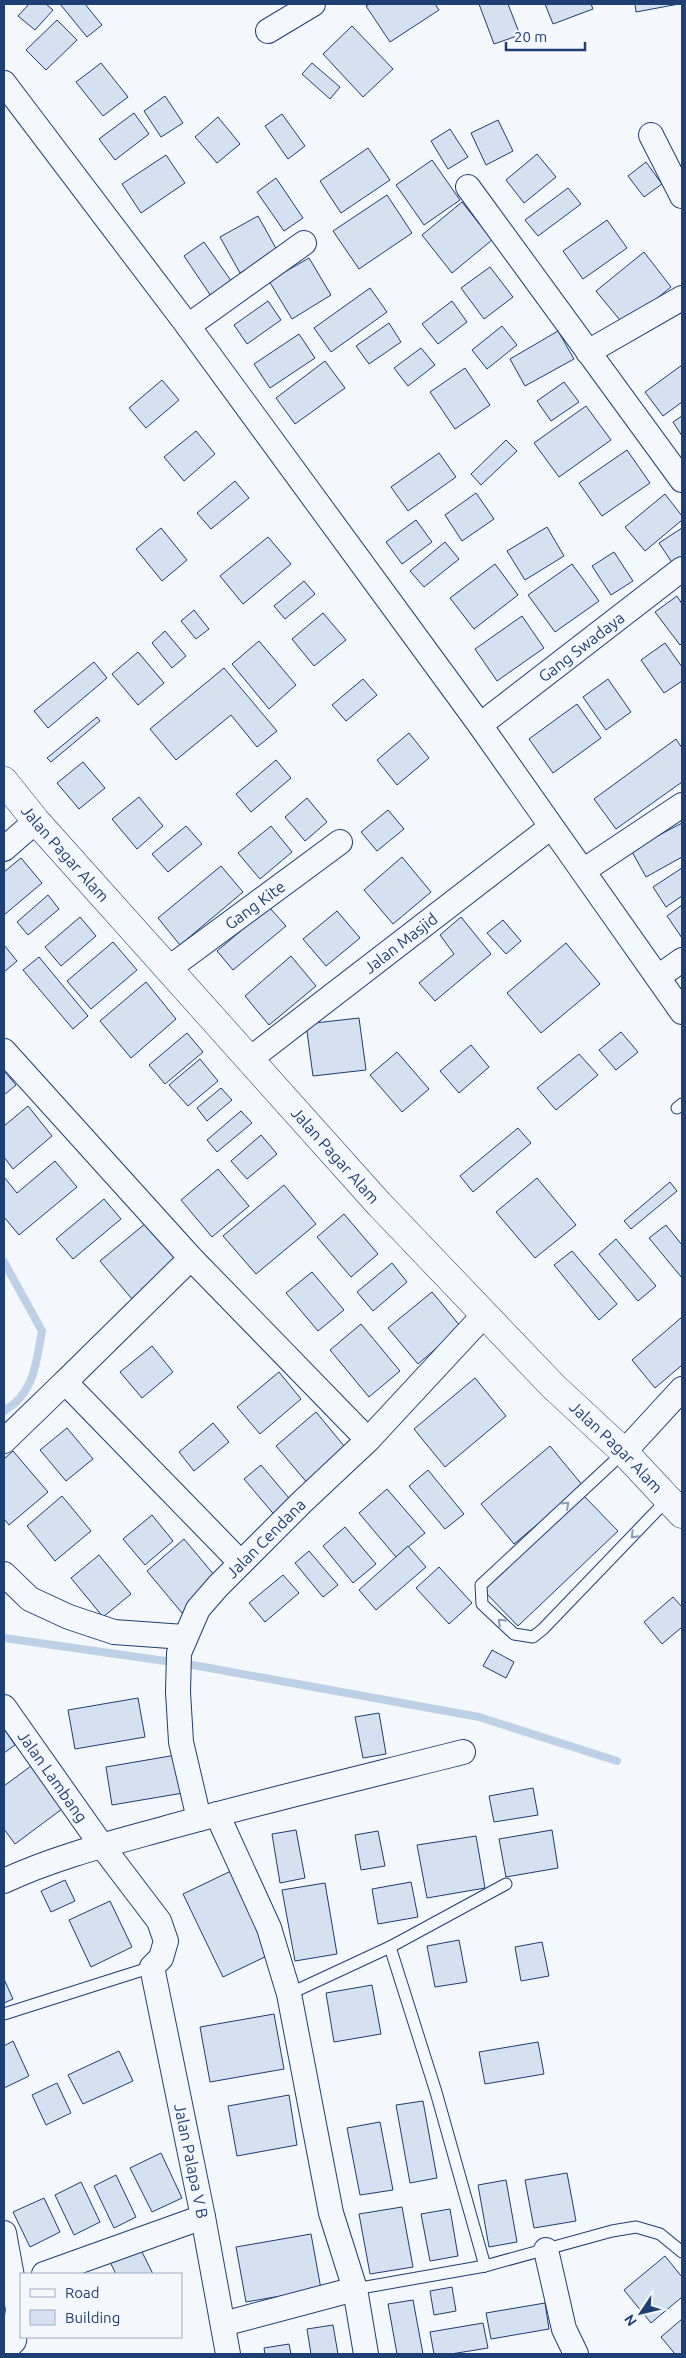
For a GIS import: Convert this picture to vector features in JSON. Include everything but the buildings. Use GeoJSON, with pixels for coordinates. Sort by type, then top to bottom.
{"type":"FeatureCollection","features":[{"type":"Feature","properties":{"kind":"street"},"geometry":{"type":"LineString","coordinates":[[268,31],[312,4]]}},
{"type":"Feature","properties":{"kind":"street"},"geometry":{"type":"LineString","coordinates":[[4,83],[188,326],[480,726],[682,1012]]}},
{"type":"Feature","properties":{"kind":"street"},"geometry":{"type":"LineString","coordinates":[[651,135],[682,196]]}},
{"type":"Feature","properties":{"kind":"street"},"geometry":{"type":"LineString","coordinates":[[468,187],[682,480]]}},
{"type":"Feature","properties":{"kind":"street"},"geometry":{"type":"LineString","coordinates":[[188,326],[304,243]]}},
{"type":"Feature","properties":{"kind":"street"},"geometry":{"type":"LineString","coordinates":[[588,352],[682,298]]}},
{"type":"Feature","properties":{"kind":"street","name":"Gang Swadaya"},"geometry":{"type":"LineString","coordinates":[[480,726],[682,569]]}},
{"type":"Feature","properties":{"kind":"street","name":"Jalan Pagar Alam"},"geometry":{"type":"LineString","coordinates":[[4,781],[36,821],[379,1204],[553,1386],[624,1452],[675,1507]]}},
{"type":"Feature","properties":{"kind":"street"},"geometry":{"type":"LineString","coordinates":[[583,871],[682,805]]}},
{"type":"Feature","properties":{"kind":"street"},"geometry":{"type":"LineString","coordinates":[[4,849],[36,821]]}},
{"type":"Feature","properties":{"kind":"street","name":"Jalan Masjid"},"geometry":{"type":"LineString","coordinates":[[250,1059],[551,826]]}},
{"type":"Feature","properties":{"kind":"street","name":"Gang Kite"},"geometry":{"type":"LineString","coordinates":[[168,969],[340,842]]}},
{"type":"Feature","properties":{"kind":"street"},"geometry":{"type":"LineString","coordinates":[[658,977],[682,960]]}},
{"type":"Feature","properties":{"kind":"street"},"geometry":{"type":"LineString","coordinates":[[4,1051],[191,1258],[368,1440]]}},
{"type":"Feature","properties":{"kind":"street"},"geometry":{"type":"LineString","coordinates":[[4,1441],[191,1258]]}},
{"type":"Feature","properties":{"kind":"street","name":"Jalan Cendana"},"geometry":{"type":"LineString","coordinates":[[366,2354],[355,2289],[331,2213],[289,1994],[270,1928],[208,1817],[181,1742],[178,1692],[181,1645],[198,1608],[241,1563],[368,1440],[485,1314]]}},
{"type":"Feature","properties":{"kind":"street"},"geometry":{"type":"LineString","coordinates":[[65,1382],[241,1563]]}},
{"type":"Feature","properties":{"kind":"street"},"geometry":{"type":"LineString","coordinates":[[624,1452],[682,1389]]}},
{"type":"Feature","properties":{"kind":"street"},"geometry":{"type":"LineString","coordinates":[[4,1574],[30,1599],[69,1617],[114,1632],[181,1645]]}},
{"type":"Feature","properties":{"kind":"street","name":"Jalan Lambang"},"geometry":{"type":"LineString","coordinates":[[4,1707],[102,1846],[159,1921],[166,1941],[161,1958],[152,1967]]}},
{"type":"Feature","properties":{"kind":"street"},"geometry":{"type":"LineString","coordinates":[[4,1880],[22,1872],[102,1846],[463,1752]]}},
{"type":"Feature","properties":{"kind":"street","name":"Jalan Palapa V B"},"geometry":{"type":"LineString","coordinates":[[152,1967],[203,2217],[228,2354]]}},
{"type":"Feature","properties":{"kind":"street"},"geometry":{"type":"LineString","coordinates":[[47,2273],[203,2217]]}},
{"type":"Feature","properties":{"kind":"street"},"geometry":{"type":"LineString","coordinates":[[4,2233],[18,2283],[17,2328],[14,2340],[4,2351]]}},
{"type":"Feature","properties":{"kind":"street"},"geometry":{"type":"LineString","coordinates":[[546,2250],[564,2330],[576,2354]]}},
{"type":"Feature","properties":{"kind":"street"},"geometry":{"type":"LineString","coordinates":[[223,2324],[355,2289]]}},
{"type":"Feature","properties":{"kind":"lane"},"geometry":{"type":"LineString","coordinates":[[624,1452],[481,1585],[482,1604],[514,1634],[533,1637],[675,1507]]}},
{"type":"Feature","properties":{"kind":"lane"},"geometry":{"type":"LineString","coordinates":[[289,1994],[390,1946],[506,1884]]}},
{"type":"Feature","properties":{"kind":"lane"},"geometry":{"type":"LineString","coordinates":[[390,1946],[436,2092],[485,2266]]}},
{"type":"Feature","properties":{"kind":"lane"},"geometry":{"type":"LineString","coordinates":[[4,2014],[152,1967]]}},
{"type":"Feature","properties":{"kind":"lane"},"geometry":{"type":"LineString","coordinates":[[355,2289],[485,2266],[612,2231],[636,2227],[660,2234],[682,2252]]}},
{"type":"Feature","properties":{"kind":"waterway"},"geometry":{"type":"LineString","coordinates":[[4,1262],[42,1331],[36,1365],[28,1386],[14,1404],[4,1411]]}},
{"type":"Feature","properties":{"kind":"waterway"},"geometry":{"type":"LineString","coordinates":[[4,1638],[193,1665],[479,1717],[617,1761]]}}]}
